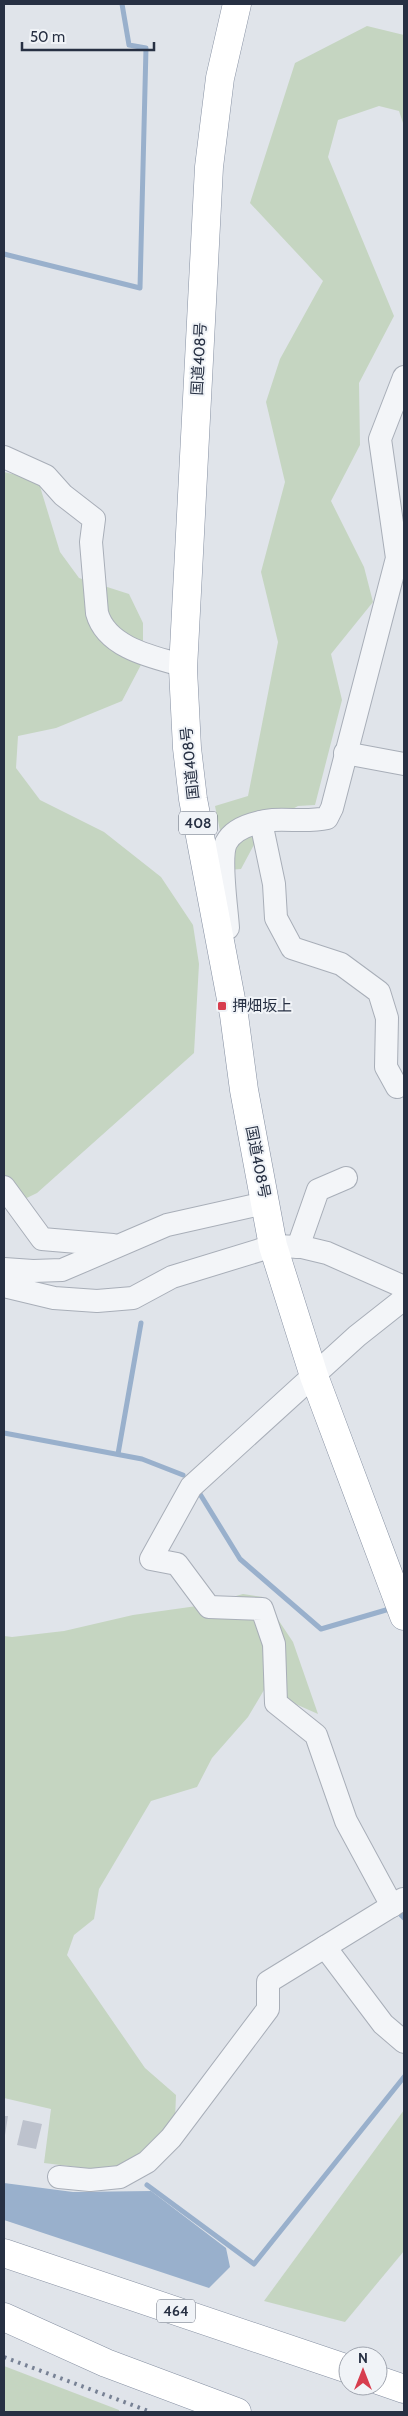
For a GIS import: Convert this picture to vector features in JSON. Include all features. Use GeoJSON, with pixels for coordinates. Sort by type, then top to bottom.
{"type":"FeatureCollection","features":[{"type":"Feature","properties":{"kind":"highway","name":"国道408号"},"geometry":{"type":"LineString","coordinates":[[237,4],[220,78],[209,167],[183,669],[187,748],[193,800],[234,1015],[244,1090],[265,1204],[286,1246],[314,1376],[404,1616]]}},
{"type":"Feature","properties":{"kind":"highway","name":"464"},"geometry":{"type":"LineString","coordinates":[[4,2253],[338,2366]]}},
{"type":"Feature","properties":{"kind":"highway"},"geometry":{"type":"LineString","coordinates":[[4,2317],[106,2363],[237,2412]]}},
{"type":"Feature","properties":{"kind":"highway"},"geometry":{"type":"LineString","coordinates":[[388,2383],[404,2389]]}},
{"type":"Feature","properties":{"kind":"street"},"geometry":{"type":"LineString","coordinates":[[234,1015],[223,856],[226,843],[242,827],[261,822],[327,818],[332,808],[345,753],[349,748],[350,732],[397,558],[380,439],[404,377]]}},
{"type":"Feature","properties":{"kind":"street"},"geometry":{"type":"LineString","coordinates":[[4,458],[46,476],[63,495],[94,519],[91,542],[96,613],[100,624],[112,637],[129,648],[178,664],[183,669]]}},
{"type":"Feature","properties":{"kind":"street"},"geometry":{"type":"LineString","coordinates":[[345,753],[404,764]]}},
{"type":"Feature","properties":{"kind":"street"},"geometry":{"type":"LineString","coordinates":[[261,822],[274,884],[276,918],[292,948],[341,964],[378,992],[387,1018],[386,1067],[397,1087]]}},
{"type":"Feature","properties":{"kind":"street"},"geometry":{"type":"LineString","coordinates":[[286,1246],[318,1190],[346,1178]]}},
{"type":"Feature","properties":{"kind":"street"},"geometry":{"type":"LineString","coordinates":[[4,1187],[42,1239],[117,1245]]}},
{"type":"Feature","properties":{"kind":"street"},"geometry":{"type":"LineString","coordinates":[[4,1270],[62,1270],[167,1225],[191,1218],[265,1204]]}},
{"type":"Feature","properties":{"kind":"street"},"geometry":{"type":"LineString","coordinates":[[4,1286],[54,1298],[96,1301],[133,1298],[172,1277],[286,1246],[327,1253],[404,1287]]}},
{"type":"Feature","properties":{"kind":"street"},"geometry":{"type":"LineString","coordinates":[[59,2177],[90,2180],[120,2177],[147,2162],[171,2138],[268,2009],[268,1982],[398,1902],[346,1821],[316,1735],[276,1703],[274,1644],[262,1609],[209,1607],[177,1564],[151,1559],[191,1487],[386,1311],[404,1299]]}},
{"type":"Feature","properties":{"kind":"street"},"geometry":{"type":"LineString","coordinates":[[325,1947],[383,2024],[404,2042]]}},
{"type":"Feature","properties":{"kind":"green space"},"geometry":{"type":"Polygon","coordinates":[[[367,26],[404,35],[404,126],[399,111],[379,106],[338,120],[328,157],[394,316],[359,383],[360,445],[331,501],[364,567],[373,602],[331,654],[342,700],[315,805],[298,806],[265,824],[241,869],[228,870],[215,806],[248,796],[278,642],[261,572],[285,482],[266,402],[280,359],[323,281],[250,203],[295,63],[367,26]]]}},
{"type":"Feature","properties":{"kind":"green space"},"geometry":{"type":"Polygon","coordinates":[[[4,472],[38,480],[60,552],[79,578],[129,594],[143,623],[143,661],[122,701],[56,728],[18,736],[16,768],[40,800],[104,832],[161,877],[193,925],[199,964],[194,1053],[37,1193],[4,1209],[4,472]]]}},
{"type":"Feature","properties":{"kind":"green space"},"geometry":{"type":"Polygon","coordinates":[[[243,1594],[263,1597],[293,1642],[318,1714],[264,1690],[248,1717],[212,1758],[197,1787],[151,1801],[99,1889],[94,1919],[74,1935],[67,1955],[145,2068],[176,2095],[175,2120],[155,2144],[110,2171],[44,2163],[51,2109],[4,2098],[4,1636],[12,1637],[64,1631],[133,1615],[204,1605],[243,1594]]]}},
{"type":"Feature","properties":{"kind":"green space"},"geometry":{"type":"Polygon","coordinates":[[[404,2110],[404,2251],[345,2322],[264,2301],[404,2110]]]}},
{"type":"Feature","properties":{"kind":"green space"},"geometry":{"type":"Polygon","coordinates":[[[4,2366],[119,2410],[119,2412],[4,2412],[4,2366]]]}},
{"type":"Feature","properties":{"kind":"water"},"geometry":{"type":"Polygon","coordinates":[[[4,2183],[73,2192],[151,2191],[226,2248],[230,2267],[209,2288],[4,2220],[4,2183]]]}},
{"type":"Feature","properties":{"kind":"building"},"geometry":{"type":"Polygon","coordinates":[[[4,2116],[8,2116],[5,2135],[4,2135],[4,2116]]]}},
{"type":"Feature","properties":{"kind":"building"},"geometry":{"type":"Polygon","coordinates":[[[23,2120],[42,2124],[36,2149],[17,2145],[23,2120]]]}},
{"type":"Feature","properties":{"kind":"waterway"},"geometry":{"type":"LineString","coordinates":[[4,254],[140,288],[146,48],[129,45],[122,4]]}},
{"type":"Feature","properties":{"kind":"waterway"},"geometry":{"type":"LineString","coordinates":[[118,1454],[141,1323]]}},
{"type":"Feature","properties":{"kind":"waterway"},"geometry":{"type":"LineString","coordinates":[[4,1433],[142,1459],[183,1475]]}},
{"type":"Feature","properties":{"kind":"waterway"},"geometry":{"type":"LineString","coordinates":[[200,1494],[240,1559],[321,1629],[386,1610]]}},
{"type":"Feature","properties":{"kind":"waterway"},"geometry":{"type":"LineString","coordinates":[[404,1912],[401,1915],[404,1918]]}},
{"type":"Feature","properties":{"kind":"waterway"},"geometry":{"type":"LineString","coordinates":[[147,2185],[254,2264],[404,2077]]}},
{"type":"Feature","properties":{"kind":"railway"},"geometry":{"type":"LineString","coordinates":[[4,2357],[151,2412]]}},
{"type":"Feature","properties":{"kind":"place","name":"押畑坂上"},"geometry":{"type":"Point","coordinates":[222,1006]}}]}
